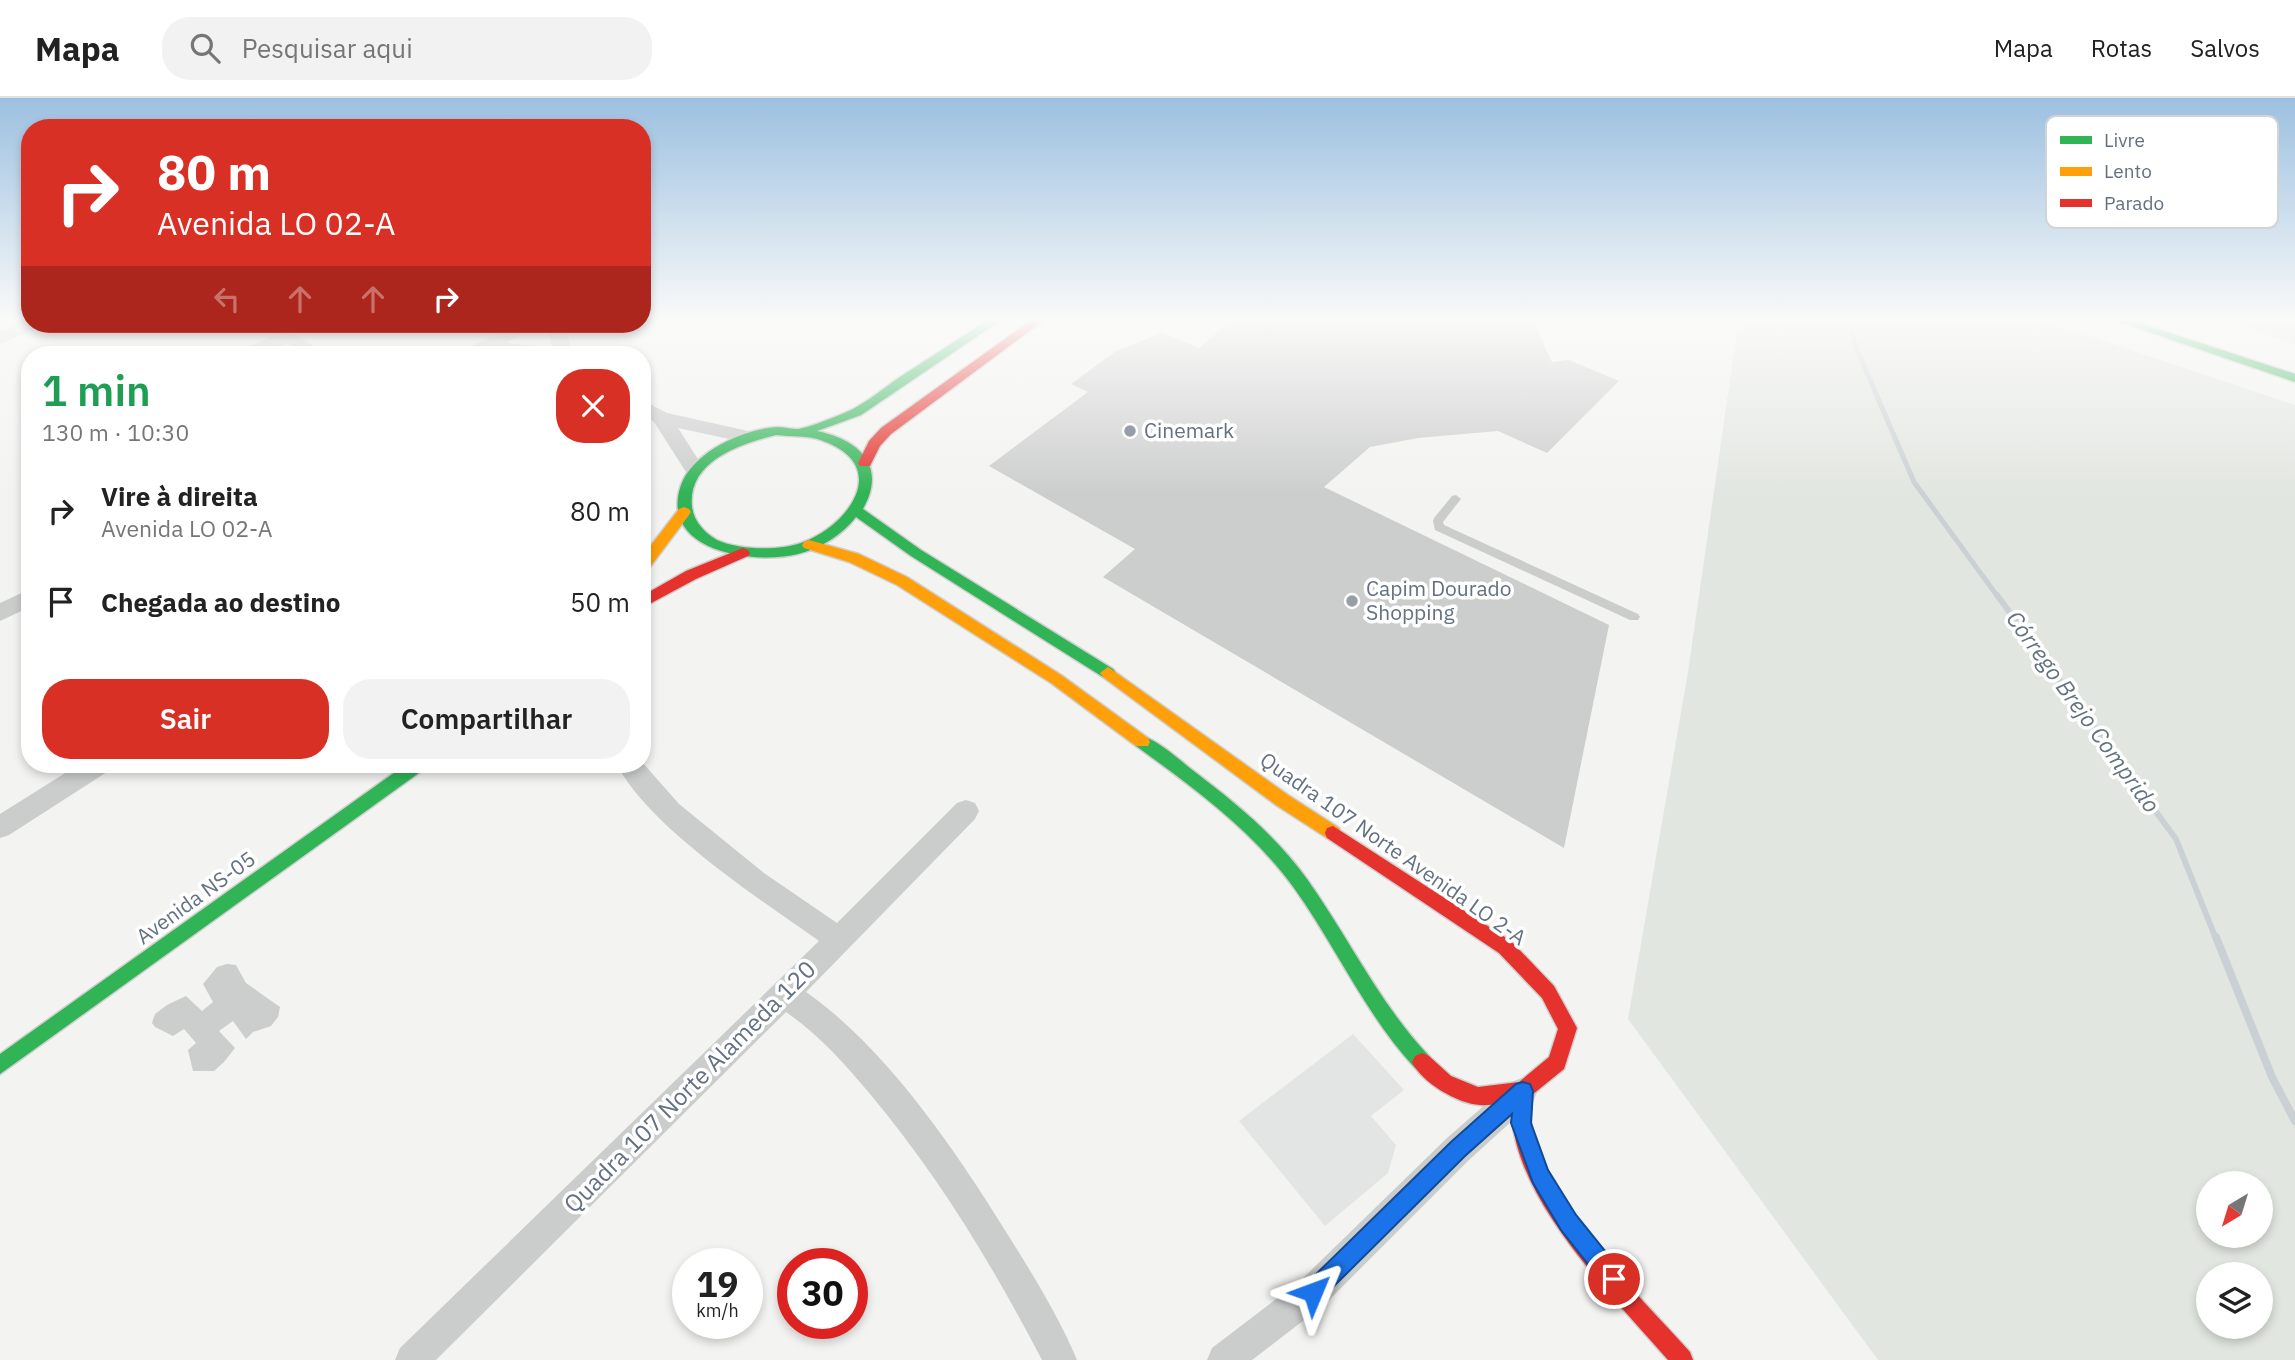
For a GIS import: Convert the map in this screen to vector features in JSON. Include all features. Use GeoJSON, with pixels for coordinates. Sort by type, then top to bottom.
{"type":"FeatureCollection","features":[{"type":"Feature","properties":{"kind":"street"},"geometry":{"type":"LineString","coordinates":[[804,431],[856,412],[909,377]]}},
{"type":"Feature","properties":{"kind":"street"},"geometry":{"type":"LineString","coordinates":[[865,463],[874,444],[886,431],[960,377]]}},
{"type":"Feature","properties":{"kind":"street"},"geometry":{"type":"LineString","coordinates":[[651,411],[662,418],[748,437]]}},
{"type":"Feature","properties":{"kind":"street"},"geometry":{"type":"LineString","coordinates":[[662,418],[695,470]]}},
{"type":"Feature","properties":{"kind":"street"},"geometry":{"type":"LineString","coordinates":[[776,431],[804,431],[842,441],[865,463],[870,478],[867,495],[858,512],[838,531],[809,545],[776,553],[743,553],[715,545],[694,531],[684,512],[684,491],[695,470],[718,451],[748,437],[776,431]]}},
{"type":"Feature","properties":{"kind":"street"},"geometry":{"type":"LineString","coordinates":[[651,555],[684,512]]}},
{"type":"Feature","properties":{"kind":"street","name":"Quadra 107 Norte Avenida LO 2-A"},"geometry":{"type":"LineString","coordinates":[[858,512],[916,553],[1089,659],[1282,800],[1505,947],[1548,992],[1568,1028],[1557,1063],[1523,1091]]}},
{"type":"Feature","properties":{"kind":"street"},"geometry":{"type":"LineString","coordinates":[[809,545],[854,558],[902,581],[1056,678],[1221,799],[1282,860],[1331,931],[1397,1038],[1444,1083],[1478,1096],[1523,1091]]}},
{"type":"Feature","properties":{"kind":"street"},"geometry":{"type":"LineString","coordinates":[[651,597],[673,582],[743,553]]}},
{"type":"Feature","properties":{"kind":"street"},"geometry":{"type":"LineString","coordinates":[[0,613],[21,602]]}},
{"type":"Feature","properties":{"kind":"street"},"geometry":{"type":"LineString","coordinates":[[0,827],[85,773]]}},
{"type":"Feature","properties":{"kind":"street","name":"Avenida NS-05"},"geometry":{"type":"LineString","coordinates":[[0,1065],[405,773]]}},
{"type":"Feature","properties":{"kind":"street"},"geometry":{"type":"LineString","coordinates":[[637,773],[670,812],[755,881],[839,939]]}},
{"type":"Feature","properties":{"kind":"street","name":"Quadra 107 Norte Alameda 120"},"geometry":{"type":"LineString","coordinates":[[412,1360],[785,994],[966,811]]}},
{"type":"Feature","properties":{"kind":"street"},"geometry":{"type":"LineString","coordinates":[[785,994],[826,1025],[893,1100],[957,1184],[1042,1325],[1060,1360]]}},
{"type":"Feature","properties":{"kind":"street"},"geometry":{"type":"LineString","coordinates":[[1224,1360],[1313,1292],[1458,1149],[1523,1091]]}},
{"type":"Feature","properties":{"kind":"street"},"geometry":{"type":"LineString","coordinates":[[1523,1091],[1521,1123],[1540,1176],[1569,1223],[1682,1360]]}},
{"type":"Feature","properties":{"kind":"lane"},"geometry":{"type":"LineString","coordinates":[[1456,499],[1438,521],[1439,527],[1634,617]]}},
{"type":"Feature","properties":{"kind":"shaded area"},"geometry":{"type":"Polygon","coordinates":[[[1731,377],[2211,377],[2295,405],[2295,1360],[1878,1360],[1628,1019],[1688,672],[1731,377]]]}},
{"type":"Feature","properties":{"kind":"shaded area"},"geometry":{"type":"Polygon","coordinates":[[[1353,1034],[1404,1090],[1371,1116],[1396,1145],[1388,1173],[1325,1226],[1239,1121],[1353,1034]]]}},
{"type":"Feature","properties":{"kind":"building","name":"Capim Dourado Shopping"},"geometry":{"type":"Polygon","coordinates":[[[1081,377],[1609,377],[1619,381],[1547,453],[1498,431],[1418,438],[1370,447],[1324,487],[1609,625],[1564,848],[1103,577],[1135,549],[989,466],[1088,392],[1071,384],[1081,377]]]}},
{"type":"Feature","properties":{"kind":"building"},"geometry":{"type":"Polygon","coordinates":[[[236,965],[246,983],[280,1007],[278,1017],[271,1026],[253,1032],[246,1039],[233,1021],[219,1031],[235,1048],[224,1062],[214,1071],[193,1071],[188,1050],[196,1043],[184,1029],[173,1036],[152,1023],[155,1014],[186,996],[202,1011],[213,1002],[203,984],[217,967],[236,965]]]}},
{"type":"Feature","properties":{"kind":"waterway","name":"Córrego Brejo Comprido"},"geometry":{"type":"LineString","coordinates":[[1869,377],[1914,482],[1998,597]]}},
{"type":"Feature","properties":{"kind":"waterway","name":"Córrego Brejo Comprido"},"geometry":{"type":"LineString","coordinates":[[1997,595],[2176,839],[2216,939]]}},
{"type":"Feature","properties":{"kind":"waterway","name":"Córrego Brejo Comprido"},"geometry":{"type":"LineString","coordinates":[[2216,937],[2272,1077],[2295,1121]]}},
{"type":"Feature","properties":{"kind":"traffic: fast"},"geometry":{"type":"LineString","coordinates":[[804,431],[857,412],[910,377]]}},
{"type":"Feature","properties":{"kind":"traffic: fast"},"geometry":{"type":"LineString","coordinates":[[776,431],[823,436],[850,449],[862,462],[867,476],[865,491],[858,506],[831,533],[798,549],[746,551],[710,542],[693,526],[687,516],[687,487],[693,473],[716,452],[746,439],[776,431]]}},
{"type":"Feature","properties":{"kind":"traffic: fast"},"geometry":{"type":"LineString","coordinates":[[858,512],[916,553],[1108,673]]}},
{"type":"Feature","properties":{"kind":"traffic: fast"},"geometry":{"type":"LineString","coordinates":[[1142,742],[1233,811],[1281,859],[1317,909],[1382,1015],[1422,1062]]}},
{"type":"Feature","properties":{"kind":"traffic: fast"},"geometry":{"type":"LineString","coordinates":[[0,1065],[406,773]]}},
{"type":"Feature","properties":{"kind":"traffic: slow"},"geometry":{"type":"LineString","coordinates":[[651,555],[684,512]]}},
{"type":"Feature","properties":{"kind":"traffic: slow"},"geometry":{"type":"LineString","coordinates":[[809,545],[854,558],[902,581],[1056,679],[1142,742]]}},
{"type":"Feature","properties":{"kind":"traffic: slow"},"geometry":{"type":"LineString","coordinates":[[1108,673],[1282,800],[1333,833]]}},
{"type":"Feature","properties":{"kind":"traffic: jam"},"geometry":{"type":"LineString","coordinates":[[865,463],[874,444],[886,431],[960,377]]}},
{"type":"Feature","properties":{"kind":"traffic: jam"},"geometry":{"type":"LineString","coordinates":[[651,598],[691,575],[743,553]]}},
{"type":"Feature","properties":{"kind":"traffic: jam"},"geometry":{"type":"LineString","coordinates":[[1333,833],[1505,947],[1548,992],[1568,1028],[1557,1063],[1523,1091],[1478,1096],[1444,1083],[1422,1062]]}},
{"type":"Feature","properties":{"kind":"traffic: jam"},"geometry":{"type":"LineString","coordinates":[[1523,1091],[1521,1123],[1529,1154],[1544,1186],[1586,1249],[1682,1360]]}},
{"type":"Feature","properties":{"kind":"place","name":"Cinemark"},"geometry":{"type":"Point","coordinates":[1130,431]}},
{"type":"Feature","properties":{"kind":"place","name":"Capim Dourado Shopping"},"geometry":{"type":"Point","coordinates":[1352,601]}},
{"type":"Feature","properties":{"kind":"route"},"geometry":{"type":"LineString","coordinates":[[1313,1292],[1458,1149],[1523,1091],[1521,1123],[1540,1176],[1569,1223],[1614,1279]]}}]}
